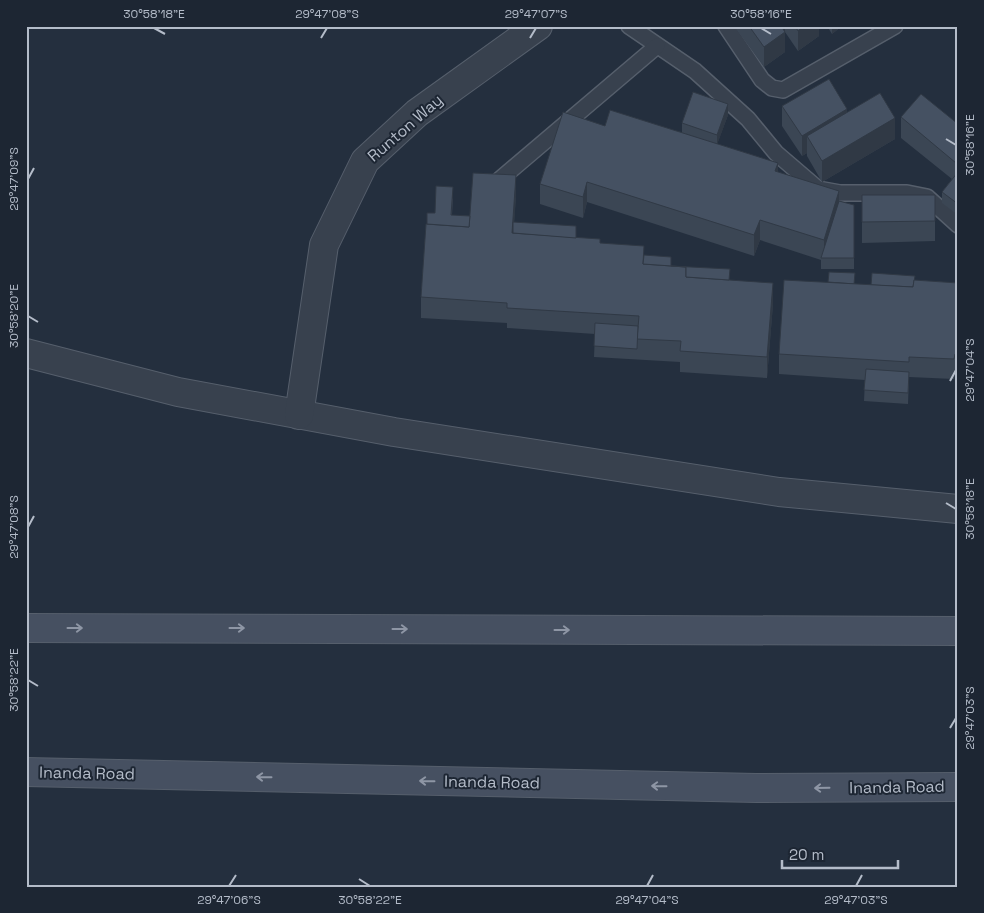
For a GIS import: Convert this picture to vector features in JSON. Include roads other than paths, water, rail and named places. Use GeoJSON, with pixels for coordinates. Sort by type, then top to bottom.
{"type":"FeatureCollection","features":[{"type":"Feature","properties":{"kind":"main road"},"geometry":{"type":"LineString","coordinates":[[26,628],[958,631]]}},
{"type":"Feature","properties":{"kind":"main road","name":"Inanda Road"},"geometry":{"type":"LineString","coordinates":[[26,772],[756,788],[958,787]]}},
{"type":"Feature","properties":{"kind":"street","name":"Runton Way"},"geometry":{"type":"LineString","coordinates":[[299,415],[324,245],[365,161],[417,113],[538,26]]}},
{"type":"Feature","properties":{"kind":"street"},"geometry":{"type":"LineString","coordinates":[[26,353],[178,392],[394,432],[778,492],[958,509]]}},
{"type":"Feature","properties":{"kind":"lane"},"geometry":{"type":"LineString","coordinates":[[628,26],[695,71],[748,119],[776,153],[818,189],[840,193],[907,193],[927,197],[958,225]]}},
{"type":"Feature","properties":{"kind":"lane"},"geometry":{"type":"LineString","coordinates":[[726,26],[762,80],[772,88],[783,90],[894,26]]}},
{"type":"Feature","properties":{"kind":"lane"},"geometry":{"type":"LineString","coordinates":[[487,190],[657,46]]}}]}
